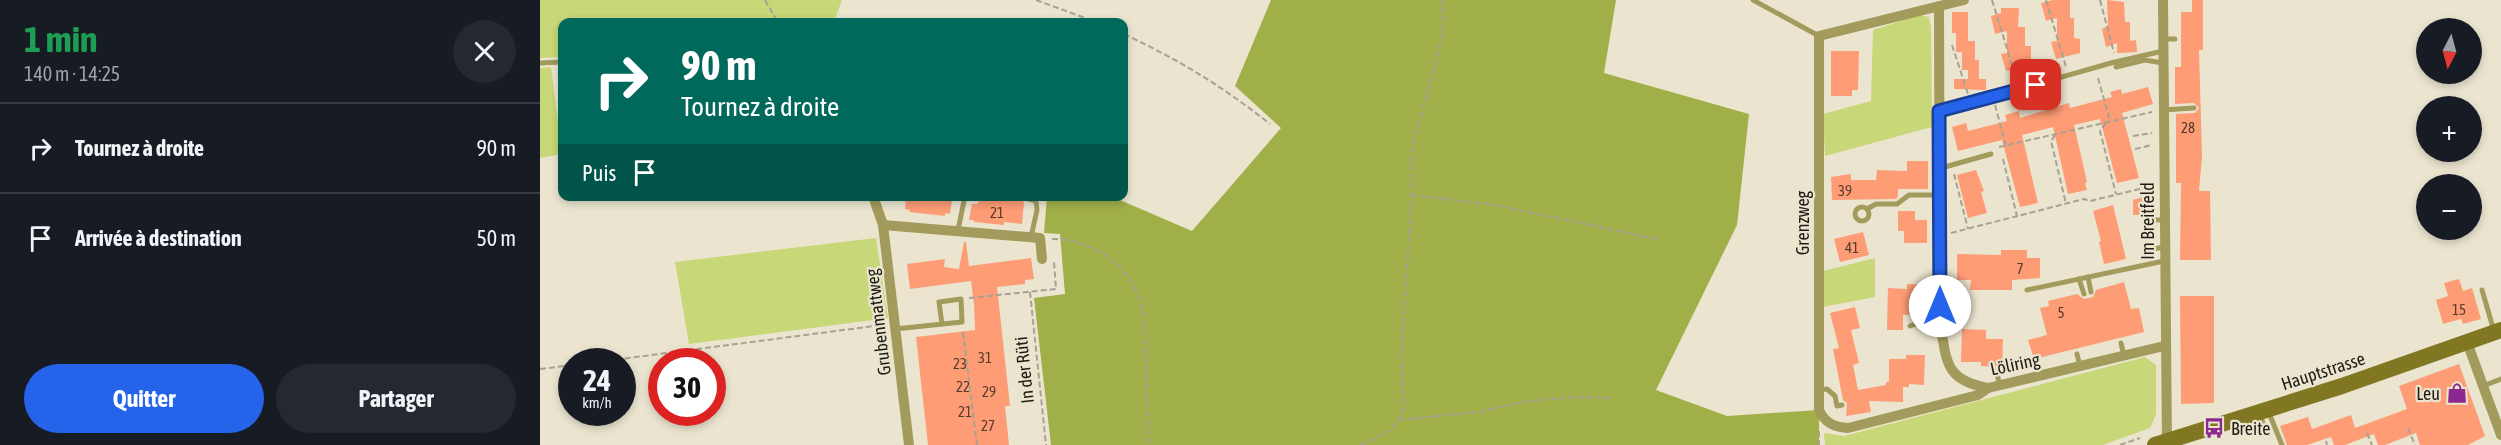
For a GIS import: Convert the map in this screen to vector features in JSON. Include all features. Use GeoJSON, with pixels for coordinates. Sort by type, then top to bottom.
{"type":"FeatureCollection","features":[{"type":"Feature","properties":{"kind":"main road","name":"Hauptstrasse"},"geometry":{"type":"LineString","coordinates":[[2162,444],[2498,331]]}},
{"type":"Feature","properties":{"kind":"street"},"geometry":{"type":"LineString","coordinates":[[1819,36],[1964,0]]}},
{"type":"Feature","properties":{"kind":"street","name":"Im Breitfeld"},"geometry":{"type":"LineString","coordinates":[[2162,444],[2163,110],[2166,68],[2163,39],[2168,21],[2163,0]]}},
{"type":"Feature","properties":{"kind":"street","name":"Löliring"},"geometry":{"type":"LineString","coordinates":[[1939,6],[1939,111],[1946,166],[1941,195],[1940,323],[1947,363],[1956,375],[1969,384],[1988,388],[2164,346]]}},
{"type":"Feature","properties":{"kind":"street","name":"Grenzweg"},"geometry":{"type":"LineString","coordinates":[[1819,36],[1824,337],[1823,374],[1818,390],[1819,410],[1829,424],[1848,428],[1977,395],[1988,388]]}},
{"type":"Feature","properties":{"kind":"street","name":"Grubenmattweg"},"geometry":{"type":"LineString","coordinates":[[875,201],[883,225],[909,445]]}},
{"type":"Feature","properties":{"kind":"street"},"geometry":{"type":"LineString","coordinates":[[883,225],[1036,238],[1042,260]]}},
{"type":"Feature","properties":{"kind":"street"},"geometry":{"type":"LineString","coordinates":[[2467,342],[2501,435]]}},
{"type":"Feature","properties":{"kind":"lane"},"geometry":{"type":"LineString","coordinates":[[1754,0],[1819,36]]}},
{"type":"Feature","properties":{"kind":"lane"},"geometry":{"type":"LineString","coordinates":[[2163,39],[2175,39]]}},
{"type":"Feature","properties":{"kind":"lane"},"geometry":{"type":"LineString","coordinates":[[2116,65],[2163,51]]}},
{"type":"Feature","properties":{"kind":"lane"},"geometry":{"type":"LineString","coordinates":[[1939,111],[2095,68],[2145,60],[2166,68]]}},
{"type":"Feature","properties":{"kind":"lane"},"geometry":{"type":"LineString","coordinates":[[540,63],[558,62]]}},
{"type":"Feature","properties":{"kind":"lane"},"geometry":{"type":"LineString","coordinates":[[2163,110],[2194,108]]}},
{"type":"Feature","properties":{"kind":"lane"},"geometry":{"type":"LineString","coordinates":[[1946,166],[1992,152]]}},
{"type":"Feature","properties":{"kind":"lane"},"geometry":{"type":"LineString","coordinates":[[1867,209],[1876,204],[1897,204],[1909,195],[1941,195]]}},
{"type":"Feature","properties":{"kind":"lane"},"geometry":{"type":"LineString","coordinates":[[958,230],[964,201]]}},
{"type":"Feature","properties":{"kind":"lane"},"geometry":{"type":"LineString","coordinates":[[1036,201],[1036,238]]}},
{"type":"Feature","properties":{"kind":"lane"},"geometry":{"type":"LineString","coordinates":[[2147,220],[2164,220]]}},
{"type":"Feature","properties":{"kind":"lane"},"geometry":{"type":"LineString","coordinates":[[2148,250],[2164,247]]}},
{"type":"Feature","properties":{"kind":"lane"},"geometry":{"type":"LineString","coordinates":[[2028,290],[2164,261]]}},
{"type":"Feature","properties":{"kind":"lane"},"geometry":{"type":"LineString","coordinates":[[2088,277],[2091,292]]}},
{"type":"Feature","properties":{"kind":"lane"},"geometry":{"type":"LineString","coordinates":[[2079,279],[2084,294]]}},
{"type":"Feature","properties":{"kind":"lane"},"geometry":{"type":"LineString","coordinates":[[1940,288],[1962,288]]}},
{"type":"Feature","properties":{"kind":"lane"},"geometry":{"type":"LineString","coordinates":[[2482,290],[2498,331]]}},
{"type":"Feature","properties":{"kind":"lane"},"geometry":{"type":"LineString","coordinates":[[895,326],[942,324],[962,322],[961,299],[939,302],[942,324]]}},
{"type":"Feature","properties":{"kind":"lane"},"geometry":{"type":"LineString","coordinates":[[1910,326],[1929,319],[1940,323]]}},
{"type":"Feature","properties":{"kind":"lane"},"geometry":{"type":"LineString","coordinates":[[2121,344],[2124,356]]}},
{"type":"Feature","properties":{"kind":"lane"},"geometry":{"type":"LineString","coordinates":[[2077,354],[2080,366]]}},
{"type":"Feature","properties":{"kind":"lane"},"geometry":{"type":"LineString","coordinates":[[1996,371],[2001,386]]}},
{"type":"Feature","properties":{"kind":"lane"},"geometry":{"type":"LineString","coordinates":[[2483,386],[2501,379]]}},
{"type":"Feature","properties":{"kind":"lane"},"geometry":{"type":"LineString","coordinates":[[1818,390],[1827,389],[1835,396],[1837,406],[1842,405]]}},
{"type":"Feature","properties":{"kind":"lane"},"geometry":{"type":"LineString","coordinates":[[2263,411],[2266,433]]}},
{"type":"Feature","properties":{"kind":"lane"},"geometry":{"type":"LineString","coordinates":[[2263,411],[2282,445]]}},
{"type":"Feature","properties":{"kind":"path"},"geometry":{"type":"LineString","coordinates":[[765,0],[776,18]]}},
{"type":"Feature","properties":{"kind":"path"},"geometry":{"type":"LineString","coordinates":[[1036,0],[1085,18]]}},
{"type":"Feature","properties":{"kind":"path"},"geometry":{"type":"LineString","coordinates":[[1361,445],[1389,431],[1399,420],[1404,408],[1401,354],[1414,141],[1440,46],[1444,22],[1442,0]]}},
{"type":"Feature","properties":{"kind":"path"},"geometry":{"type":"LineString","coordinates":[[1992,0],[2020,89]]}},
{"type":"Feature","properties":{"kind":"path"},"geometry":{"type":"LineString","coordinates":[[2046,0],[2068,75]]}},
{"type":"Feature","properties":{"kind":"path"},"geometry":{"type":"LineString","coordinates":[[2100,0],[2116,65]]}},
{"type":"Feature","properties":{"kind":"path"},"geometry":{"type":"LineString","coordinates":[[1128,36],[1161,51],[1223,88],[1270,124]]}},
{"type":"Feature","properties":{"kind":"path"},"geometry":{"type":"LineString","coordinates":[[1938,42],[1952,42],[1970,103]]}},
{"type":"Feature","properties":{"kind":"path"},"geometry":{"type":"LineString","coordinates":[[2095,68],[2110,121]]}},
{"type":"Feature","properties":{"kind":"path"},"geometry":{"type":"LineString","coordinates":[[1993,97],[2006,146]]}},
{"type":"Feature","properties":{"kind":"path"},"geometry":{"type":"LineString","coordinates":[[1992,152],[2056,133],[2163,110]]}},
{"type":"Feature","properties":{"kind":"path"},"geometry":{"type":"LineString","coordinates":[[2106,122],[2100,131],[2116,194]]}},
{"type":"Feature","properties":{"kind":"path"},"geometry":{"type":"LineString","coordinates":[[2133,136],[2163,130]]}},
{"type":"Feature","properties":{"kind":"path"},"geometry":{"type":"LineString","coordinates":[[2056,133],[2051,141],[2066,204]]}},
{"type":"Feature","properties":{"kind":"path"},"geometry":{"type":"LineString","coordinates":[[2135,149],[2164,143]]}},
{"type":"Feature","properties":{"kind":"path"},"geometry":{"type":"LineString","coordinates":[[2003,159],[2017,216]]}},
{"type":"Feature","properties":{"kind":"path"},"geometry":{"type":"LineString","coordinates":[[1946,166],[1968,229]]}},
{"type":"Feature","properties":{"kind":"path"},"geometry":{"type":"LineString","coordinates":[[1941,236],[2084,199],[2090,201],[2164,183]]}},
{"type":"Feature","properties":{"kind":"path"},"geometry":{"type":"LineString","coordinates":[[1412,195],[1496,205],[1656,239]]}},
{"type":"Feature","properties":{"kind":"path"},"geometry":{"type":"LineString","coordinates":[[1036,238],[1066,239],[1094,248],[1120,265],[1139,298],[1145,335],[1149,445]]}},
{"type":"Feature","properties":{"kind":"path"},"geometry":{"type":"LineString","coordinates":[[970,297],[1056,289],[1054,259],[1042,260]]}},
{"type":"Feature","properties":{"kind":"path","name":"In der Rüti"},"geometry":{"type":"LineString","coordinates":[[1030,292],[1046,445]]}},
{"type":"Feature","properties":{"kind":"path"},"geometry":{"type":"LineString","coordinates":[[962,322],[978,445]]}},
{"type":"Feature","properties":{"kind":"path"},"geometry":{"type":"LineString","coordinates":[[636,357],[895,326]]}},
{"type":"Feature","properties":{"kind":"path"},"geometry":{"type":"LineString","coordinates":[[540,369],[558,367]]}},
{"type":"Feature","properties":{"kind":"path"},"geometry":{"type":"LineString","coordinates":[[1399,420],[1478,412],[1529,400],[1576,397],[1611,398]]}},
{"type":"Feature","properties":{"kind":"path"},"geometry":{"type":"LineString","coordinates":[[2408,428],[2415,445]]}},
{"type":"Feature","properties":{"kind":"path"},"geometry":{"type":"LineString","coordinates":[[2367,433],[2372,445]]}},
{"type":"Feature","properties":{"kind":"green space"},"geometry":{"type":"Polygon","coordinates":[[[540,0],[842,0],[835,18],[558,18],[558,57],[540,58],[540,0]]]}},
{"type":"Feature","properties":{"kind":"green space"},"geometry":{"type":"Polygon","coordinates":[[[1271,0],[1616,0],[1604,73],[1749,114],[1737,225],[1656,390],[1727,416],[1819,410],[1819,445],[1051,445],[1034,298],[1065,294],[1060,234],[1044,233],[1047,201],[1122,201],[1192,231],[1281,128],[1235,86],[1271,0]]]}},
{"type":"Feature","properties":{"kind":"green space"},"geometry":{"type":"Polygon","coordinates":[[[1919,15],[1929,17],[1931,28],[1932,127],[1825,156],[1823,114],[1871,101],[1873,30],[1919,15]]]}},
{"type":"Feature","properties":{"kind":"green space"},"geometry":{"type":"Polygon","coordinates":[[[551,67],[558,122],[558,155],[540,158],[540,68],[551,67]]]}},
{"type":"Feature","properties":{"kind":"green space"},"geometry":{"type":"Polygon","coordinates":[[[876,238],[888,318],[689,344],[675,262],[876,238]]]}},
{"type":"Feature","properties":{"kind":"green space"},"geometry":{"type":"Polygon","coordinates":[[[1875,258],[1875,297],[1823,307],[1823,271],[1875,258]]]}},
{"type":"Feature","properties":{"kind":"green space"},"geometry":{"type":"Polygon","coordinates":[[[2145,357],[2156,365],[2156,415],[2150,428],[2103,445],[1825,445],[1824,433],[1844,436],[2145,357]]]}},
{"type":"Feature","properties":{"kind":"building"},"geometry":{"type":"Polygon","coordinates":[[[2070,0],[2070,18],[2074,18],[2074,38],[2080,39],[2080,53],[2056,59],[2051,42],[2057,41],[2057,18],[2046,21],[2041,3],[2070,0]]]}},
{"type":"Feature","properties":{"kind":"building"},"geometry":{"type":"Polygon","coordinates":[[[2107,0],[2124,2],[2125,22],[2130,22],[2130,41],[2136,40],[2137,52],[2117,53],[2117,43],[2106,47],[2102,29],[2108,26],[2107,0]]]}},
{"type":"Feature","properties":{"kind":"building"},"geometry":{"type":"Polygon","coordinates":[[[2192,0],[2203,0],[2203,50],[2199,50],[2202,156],[2199,191],[2210,191],[2211,260],[2180,260],[2181,183],[2176,183],[2176,114],[2195,113],[2199,108],[2194,103],[2175,104],[2175,67],[2181,67],[2181,12],[2192,12],[2192,0]]]}},
{"type":"Feature","properties":{"kind":"building"},"geometry":{"type":"Polygon","coordinates":[[[2001,8],[2019,8],[2018,27],[2025,27],[2025,46],[2031,46],[2031,65],[2037,65],[2037,79],[2017,80],[2017,69],[2006,71],[2001,54],[2007,53],[2007,31],[1995,34],[1991,16],[2001,13],[2001,8]]]}},
{"type":"Feature","properties":{"kind":"building"},"geometry":{"type":"Polygon","coordinates":[[[1952,12],[1968,12],[1968,41],[1975,41],[1975,60],[1979,60],[1979,79],[1986,79],[1986,90],[1954,89],[1954,79],[1968,79],[1968,70],[1962,70],[1962,52],[1956,52],[1956,33],[1952,33],[1952,12]]]}},
{"type":"Feature","properties":{"kind":"building"},"geometry":{"type":"Polygon","coordinates":[[[1831,51],[1859,51],[1858,90],[1852,90],[1852,96],[1831,96],[1831,51]]]}},
{"type":"Feature","properties":{"kind":"building"},"geometry":{"type":"Polygon","coordinates":[[[2148,87],[2153,104],[2122,113],[2139,178],[2117,183],[2100,119],[2074,125],[2087,190],[2068,194],[2053,127],[2022,135],[2038,203],[2020,207],[2002,140],[1958,151],[1952,127],[1966,123],[1968,131],[2007,121],[2005,115],[2019,111],[2020,118],[2069,103],[2070,108],[2112,97],[2110,92],[2121,89],[2122,94],[2148,87]]]}},
{"type":"Feature","properties":{"kind":"building"},"geometry":{"type":"Polygon","coordinates":[[[1907,161],[1928,161],[1928,189],[1898,189],[1896,199],[1832,200],[1831,177],[1851,174],[1851,180],[1876,180],[1877,170],[1907,171],[1907,161]]]}},
{"type":"Feature","properties":{"kind":"building"},"geometry":{"type":"Polygon","coordinates":[[[1976,170],[1984,191],[1981,192],[1987,213],[1968,218],[1957,175],[1976,170]]]}},
{"type":"Feature","properties":{"kind":"building"},"geometry":{"type":"Polygon","coordinates":[[[2143,197],[2147,199],[2146,215],[2133,215],[2133,200],[2143,197]]]}},
{"type":"Feature","properties":{"kind":"building"},"geometry":{"type":"Polygon","coordinates":[[[906,201],[952,201],[950,214],[945,213],[945,216],[909,212],[910,210],[905,209],[906,201]]]}},
{"type":"Feature","properties":{"kind":"building"},"geometry":{"type":"Polygon","coordinates":[[[978,201],[1023,201],[1022,224],[1004,222],[1004,225],[969,220],[972,204],[978,204],[978,201]]]}},
{"type":"Feature","properties":{"kind":"building"},"geometry":{"type":"Polygon","coordinates":[[[2113,205],[2126,259],[2104,264],[2093,211],[2113,205]]]}},
{"type":"Feature","properties":{"kind":"building"},"geometry":{"type":"Polygon","coordinates":[[[1898,211],[1915,211],[1915,220],[1927,220],[1927,243],[1904,243],[1904,231],[1898,231],[1898,211]]]}},
{"type":"Feature","properties":{"kind":"building"},"geometry":{"type":"Polygon","coordinates":[[[1863,232],[1869,255],[1840,262],[1834,239],[1863,232]]]}},
{"type":"Feature","properties":{"kind":"building"},"geometry":{"type":"Polygon","coordinates":[[[964,242],[966,242],[969,266],[1031,258],[1034,279],[1025,280],[1025,284],[997,287],[1010,406],[1005,406],[1009,445],[928,445],[916,337],[975,330],[974,304],[971,281],[910,289],[907,264],[945,259],[944,267],[959,269],[964,242]]]}},
{"type":"Feature","properties":{"kind":"building"},"geometry":{"type":"Polygon","coordinates":[[[2001,250],[2027,250],[2027,258],[2040,258],[2040,278],[2012,280],[2012,290],[1970,290],[1971,280],[1957,280],[1957,254],[2001,255],[2001,250]]]}},
{"type":"Feature","properties":{"kind":"building"},"geometry":{"type":"Polygon","coordinates":[[[2459,279],[2463,291],[2472,288],[2481,319],[2463,324],[2461,319],[2443,324],[2436,300],[2448,296],[2444,283],[2459,279]]]}},
{"type":"Feature","properties":{"kind":"building"},"geometry":{"type":"Polygon","coordinates":[[[2124,282],[2131,309],[2139,308],[2144,332],[2034,359],[2028,340],[2047,335],[2040,308],[2049,306],[2048,301],[2077,294],[2084,299],[2093,297],[2096,290],[2124,282]]]}},
{"type":"Feature","properties":{"kind":"building"},"geometry":{"type":"Polygon","coordinates":[[[1907,284],[1926,285],[1925,314],[1903,315],[1903,330],[1887,330],[1888,288],[1907,289],[1907,284]]]}},
{"type":"Feature","properties":{"kind":"building"},"geometry":{"type":"Polygon","coordinates":[[[2180,296],[2214,296],[2214,403],[2181,404],[2180,296]]]}},
{"type":"Feature","properties":{"kind":"building"},"geometry":{"type":"Polygon","coordinates":[[[1855,307],[1860,328],[1851,330],[1859,363],[1853,365],[1858,390],[1886,385],[1886,382],[1889,382],[1889,359],[1906,359],[1906,355],[1925,355],[1924,385],[1909,384],[1909,387],[1903,387],[1903,402],[1869,401],[1871,412],[1846,416],[1847,403],[1843,400],[1833,349],[1839,348],[1830,313],[1855,307]]]}},
{"type":"Feature","properties":{"kind":"building"},"geometry":{"type":"Polygon","coordinates":[[[1962,329],[1986,330],[1986,339],[2003,339],[2002,367],[1981,366],[1981,362],[1961,362],[1962,329]]]}},
{"type":"Feature","properties":{"kind":"building"},"geometry":{"type":"Polygon","coordinates":[[[2459,364],[2485,436],[2468,445],[2420,445],[2416,433],[2385,445],[2378,445],[2374,434],[2345,445],[2334,445],[2331,437],[2307,445],[2287,445],[2280,426],[2308,417],[2312,429],[2351,415],[2355,428],[2407,409],[2399,386],[2459,364]]]}},
{"type":"Feature","properties":{"kind":"place","name":"Leu"},"geometry":{"type":"Point","coordinates":[2457,393]}},
{"type":"Feature","properties":{"kind":"place","name":"Breite"},"geometry":{"type":"Point","coordinates":[2214,428]}},
{"type":"Feature","properties":{"kind":"route"},"geometry":{"type":"LineString","coordinates":[[1940,306],[1939,111],[2036,85]]}}]}
